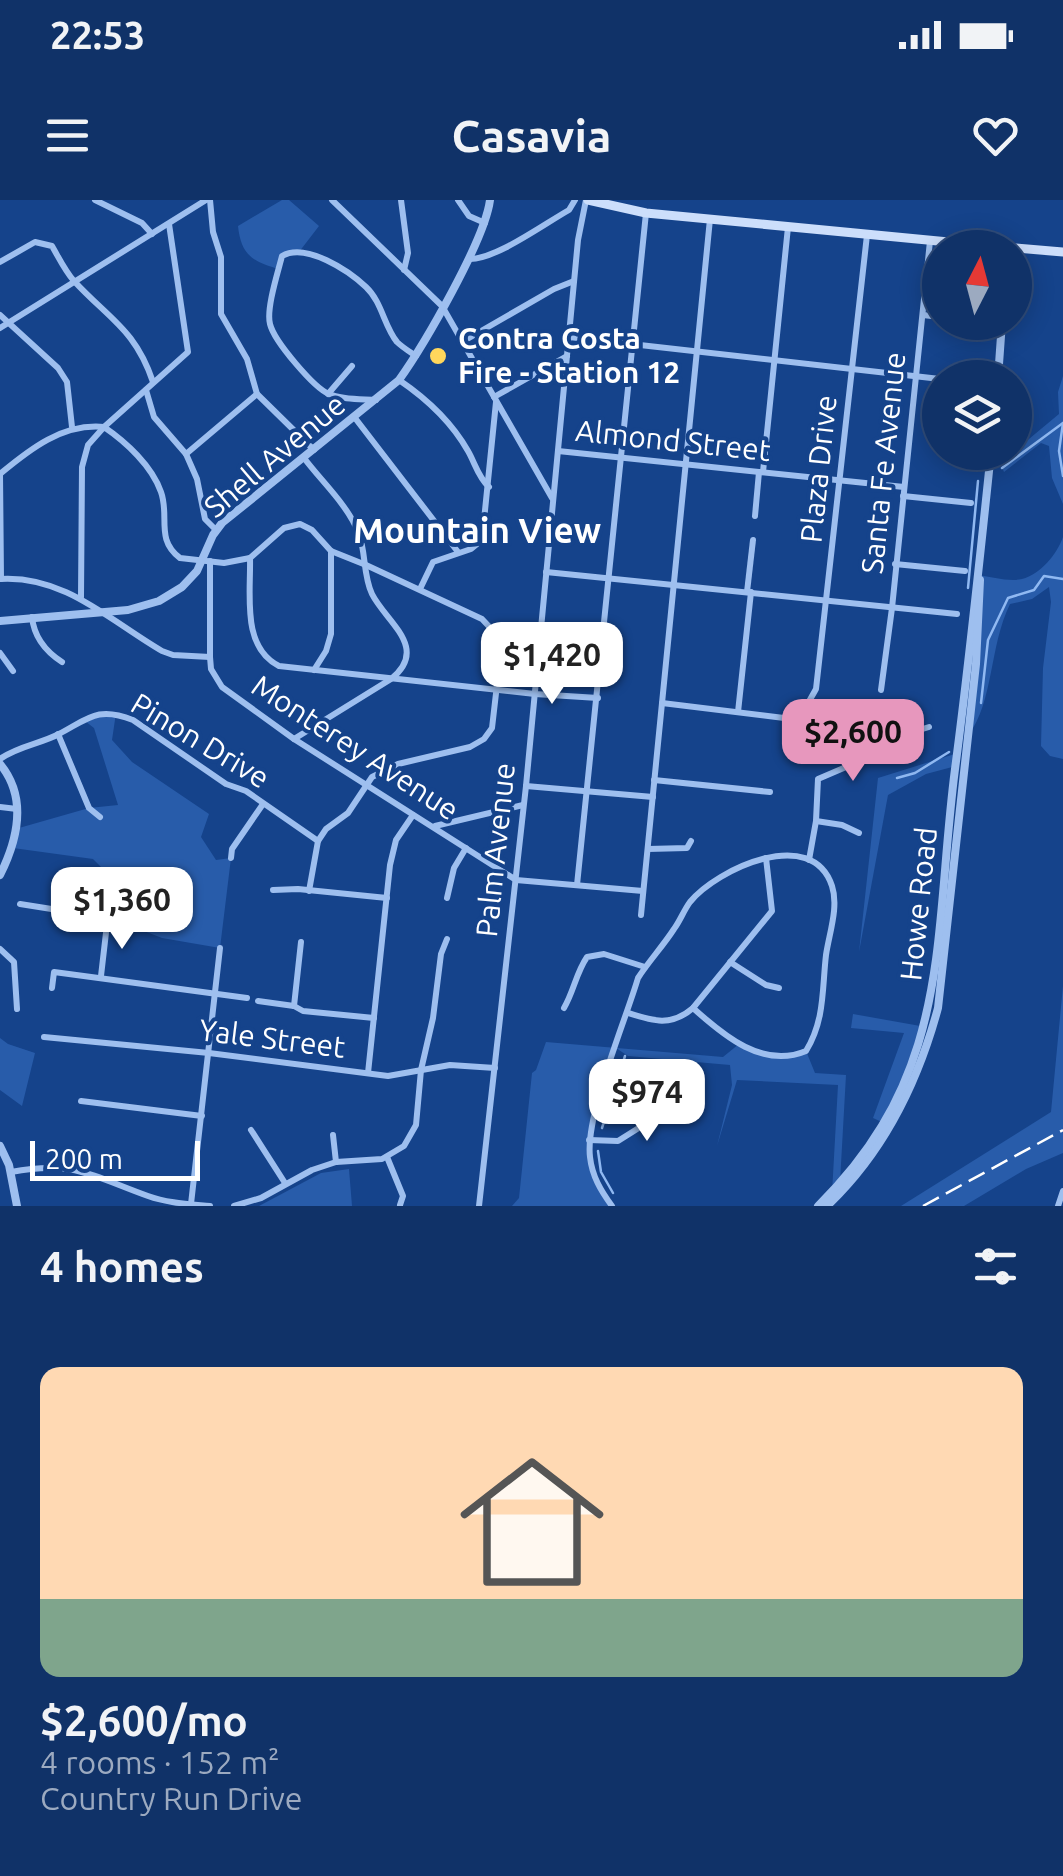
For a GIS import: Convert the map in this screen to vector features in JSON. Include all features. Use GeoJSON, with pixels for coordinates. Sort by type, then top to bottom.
{"type":"FeatureCollection","features":[{"type":"Feature","properties":{"kind":"main road"},"geometry":{"type":"LineString","coordinates":[[587,200],[646,214],[922,240]]}},
{"type":"Feature","properties":{"kind":"main road"},"geometry":{"type":"LineString","coordinates":[[1032,249],[1063,252]]}},
{"type":"Feature","properties":{"kind":"street"},"geometry":{"type":"LineString","coordinates":[[95,200],[137,221],[152,234]]}},
{"type":"Feature","properties":{"kind":"street"},"geometry":{"type":"LineString","coordinates":[[332,200],[442,306],[552,499]]}},
{"type":"Feature","properties":{"kind":"street"},"geometry":{"type":"LineString","coordinates":[[402,200],[408,253],[404,270]]}},
{"type":"Feature","properties":{"kind":"street"},"geometry":{"type":"LineString","coordinates":[[458,200],[469,216],[485,223]]}},
{"type":"Feature","properties":{"kind":"street","name":"Shell Avenue"},"geometry":{"type":"LineString","coordinates":[[0,622],[128,610],[159,601],[182,587],[206,561],[216,530],[399,380],[416,356],[485,223],[490,200]]}},
{"type":"Feature","properties":{"kind":"street"},"geometry":{"type":"LineString","coordinates":[[467,258],[481,258],[497,250],[569,210],[575,200]]}},
{"type":"Feature","properties":{"kind":"street","name":"Palm Avenue"},"geometry":{"type":"LineString","coordinates":[[479,1206],[526,786],[574,281],[587,200]]}},
{"type":"Feature","properties":{"kind":"street"},"geometry":{"type":"LineString","coordinates":[[4,326],[205,201],[222,257],[221,314],[247,359],[257,394],[314,450]]}},
{"type":"Feature","properties":{"kind":"street"},"geometry":{"type":"LineString","coordinates":[[577,885],[646,214]]}},
{"type":"Feature","properties":{"kind":"street"},"geometry":{"type":"LineString","coordinates":[[641,915],[710,220]]}},
{"type":"Feature","properties":{"kind":"street"},"geometry":{"type":"LineString","coordinates":[[137,221],[142,240]]}},
{"type":"Feature","properties":{"kind":"street"},"geometry":{"type":"LineString","coordinates":[[81,597],[82,468],[88,445],[153,382],[184,358],[189,344],[169,224]]}},
{"type":"Feature","properties":{"kind":"street"},"geometry":{"type":"LineString","coordinates":[[755,516],[788,227]]}},
{"type":"Feature","properties":{"kind":"street","name":"Plaza Drive"},"geometry":{"type":"LineString","coordinates":[[738,712],[792,720],[808,705],[816,689],[867,234]]}},
{"type":"Feature","properties":{"kind":"street"},"geometry":{"type":"LineString","coordinates":[[0,262],[35,242],[52,246],[76,282],[132,336],[153,382]]}},
{"type":"Feature","properties":{"kind":"street"},"geometry":{"type":"LineString","coordinates":[[377,400],[328,394],[312,383],[270,325],[282,256],[290,251],[308,253],[366,287],[378,302],[396,341],[416,356]]}},
{"type":"Feature","properties":{"kind":"street"},"geometry":{"type":"LineString","coordinates":[[462,342],[574,281]]}},
{"type":"Feature","properties":{"kind":"street"},"geometry":{"type":"LineString","coordinates":[[0,314],[4,326],[58,368],[67,382],[72,427]]}},
{"type":"Feature","properties":{"kind":"street","name":"Santa Fe Avenue"},"geometry":{"type":"LineString","coordinates":[[880,690],[922,324]]}},
{"type":"Feature","properties":{"kind":"street"},"geometry":{"type":"LineString","coordinates":[[569,337],[922,376]]}},
{"type":"Feature","properties":{"kind":"street"},"geometry":{"type":"LineString","coordinates":[[495,399],[567,356]]}},
{"type":"Feature","properties":{"kind":"street"},"geometry":{"type":"LineString","coordinates":[[328,394],[352,366]]}},
{"type":"Feature","properties":{"kind":"street"},"geometry":{"type":"LineString","coordinates":[[399,380],[428,400],[448,422],[488,486]]}},
{"type":"Feature","properties":{"kind":"street"},"geometry":{"type":"LineString","coordinates":[[146,390],[154,417],[186,454],[198,479],[205,520],[216,530]]}},
{"type":"Feature","properties":{"kind":"street"},"geometry":{"type":"LineString","coordinates":[[186,454],[257,394]]}},
{"type":"Feature","properties":{"kind":"street"},"geometry":{"type":"LineString","coordinates":[[420,589],[433,562],[471,549],[482,540],[495,399]]}},
{"type":"Feature","properties":{"kind":"street"},"geometry":{"type":"LineString","coordinates":[[355,418],[458,552]]}},
{"type":"Feature","properties":{"kind":"street"},"geometry":{"type":"LineString","coordinates":[[206,561],[210,657],[162,651],[98,612],[81,597],[35,580],[0,579],[0,474],[24,454],[72,427],[104,427],[130,447],[160,488],[163,529],[171,551],[180,558],[230,562],[250,558],[284,528],[295,524],[312,530],[330,551],[482,619],[501,650],[492,728],[478,744],[385,769],[366,785],[348,813],[318,841],[309,890]]}},
{"type":"Feature","properties":{"kind":"street","name":"Almond Street"},"geometry":{"type":"LineString","coordinates":[[558,452],[840,481],[972,503]]}},
{"type":"Feature","properties":{"kind":"street"},"geometry":{"type":"LineString","coordinates":[[294,739],[392,679],[404,667],[406,649],[401,632],[371,591],[358,532],[349,515],[304,458]]}},
{"type":"Feature","properties":{"kind":"street","name":"Howe Road"},"geometry":{"type":"LineString","coordinates":[[818,1206],[862,1157],[884,1123],[926,1027],[937,965],[988,470]]}},
{"type":"Feature","properties":{"kind":"street"},"geometry":{"type":"LineString","coordinates":[[662,703],[738,712],[752,540]]}},
{"type":"Feature","properties":{"kind":"street"},"geometry":{"type":"LineString","coordinates":[[314,670],[330,642],[330,551]]}},
{"type":"Feature","properties":{"kind":"street"},"geometry":{"type":"LineString","coordinates":[[250,558],[252,635],[268,659],[279,666],[598,698]]}},
{"type":"Feature","properties":{"kind":"street"},"geometry":{"type":"LineString","coordinates":[[895,564],[965,571]]}},
{"type":"Feature","properties":{"kind":"street"},"geometry":{"type":"LineString","coordinates":[[546,572],[956,614]]}},
{"type":"Feature","properties":{"kind":"street","name":"Howe Road"},"geometry":{"type":"LineString","coordinates":[[827,1206],[858,1172],[903,1103],[923,1058],[938,1008],[976,664],[979,576]]}},
{"type":"Feature","properties":{"kind":"street"},"geometry":{"type":"LineString","coordinates":[[32,617],[42,644],[62,662]]}},
{"type":"Feature","properties":{"kind":"street"},"geometry":{"type":"LineString","coordinates":[[0,653],[13,670]]}},
{"type":"Feature","properties":{"kind":"street","name":"Monterey Avenue"},"geometry":{"type":"LineString","coordinates":[[210,657],[222,688],[294,739],[516,880],[642,892]]}},
{"type":"Feature","properties":{"kind":"street","name":"Pinon Drive"},"geometry":{"type":"LineString","coordinates":[[0,762],[82,718],[116,713],[133,720],[318,841]]}},
{"type":"Feature","properties":{"kind":"street"},"geometry":{"type":"LineString","coordinates":[[809,860],[818,779],[874,755],[903,735],[929,727]]}},
{"type":"Feature","properties":{"kind":"street"},"geometry":{"type":"LineString","coordinates":[[58,734],[89,808],[100,817]]}},
{"type":"Feature","properties":{"kind":"street"},"geometry":{"type":"LineString","coordinates":[[0,762],[9,775],[18,828],[0,875]]}},
{"type":"Feature","properties":{"kind":"street"},"geometry":{"type":"LineString","coordinates":[[654,780],[770,792]]}},
{"type":"Feature","properties":{"kind":"street"},"geometry":{"type":"LineString","coordinates":[[526,786],[653,797]]}},
{"type":"Feature","properties":{"kind":"street"},"geometry":{"type":"LineString","coordinates":[[231,858],[232,849],[264,804]]}},
{"type":"Feature","properties":{"kind":"street"},"geometry":{"type":"LineString","coordinates":[[434,826],[522,806]]}},
{"type":"Feature","properties":{"kind":"street"},"geometry":{"type":"LineString","coordinates":[[0,807],[17,809]]}},
{"type":"Feature","properties":{"kind":"street"},"geometry":{"type":"LineString","coordinates":[[368,1073],[396,840],[413,814]]}},
{"type":"Feature","properties":{"kind":"street"},"geometry":{"type":"LineString","coordinates":[[816,821],[842,825],[859,833]]}},
{"type":"Feature","properties":{"kind":"street"},"geometry":{"type":"LineString","coordinates":[[648,849],[679,850],[687,848],[691,841]]}},
{"type":"Feature","properties":{"kind":"street"},"geometry":{"type":"LineString","coordinates":[[447,898],[454,868],[466,848]]}},
{"type":"Feature","properties":{"kind":"street"},"geometry":{"type":"LineString","coordinates":[[612,1206],[598,1187],[589,1140],[638,978],[691,901],[732,871],[783,854],[809,860],[824,870],[834,899],[821,1020],[806,1051],[789,1058],[761,1054],[739,1044],[692,1008]]}},
{"type":"Feature","properties":{"kind":"street"},"geometry":{"type":"LineString","coordinates":[[628,1013],[669,1022],[682,1018],[692,1008],[772,911],[766,858]]}},
{"type":"Feature","properties":{"kind":"street"},"geometry":{"type":"LineString","coordinates":[[273,890],[387,898]]}},
{"type":"Feature","properties":{"kind":"street"},"geometry":{"type":"LineString","coordinates":[[20,904],[94,914],[107,924],[101,976]]}},
{"type":"Feature","properties":{"kind":"street"},"geometry":{"type":"LineString","coordinates":[[234,1206],[261,1198],[336,1162],[387,1157],[412,1136],[421,1070],[434,1018],[441,954],[447,939]]}},
{"type":"Feature","properties":{"kind":"street"},"geometry":{"type":"LineString","coordinates":[[294,1006],[301,942]]}},
{"type":"Feature","properties":{"kind":"street"},"geometry":{"type":"LineString","coordinates":[[191,1204],[220,948]]}},
{"type":"Feature","properties":{"kind":"street"},"geometry":{"type":"LineString","coordinates":[[0,949],[14,962],[17,1008]]}},
{"type":"Feature","properties":{"kind":"street"},"geometry":{"type":"LineString","coordinates":[[564,1008],[576,974],[587,957],[604,954],[645,967]]}},
{"type":"Feature","properties":{"kind":"street"},"geometry":{"type":"LineString","coordinates":[[730,962],[766,985],[779,988]]}},
{"type":"Feature","properties":{"kind":"street"},"geometry":{"type":"LineString","coordinates":[[52,988],[54,972],[247,998]]}},
{"type":"Feature","properties":{"kind":"street"},"geometry":{"type":"LineString","coordinates":[[258,1001],[303,1011],[374,1018]]}},
{"type":"Feature","properties":{"kind":"street","name":"Yale Street"},"geometry":{"type":"LineString","coordinates":[[44,1038],[209,1053],[388,1076],[450,1065],[495,1068]]}},
{"type":"Feature","properties":{"kind":"street"},"geometry":{"type":"LineString","coordinates":[[589,1140],[618,1141],[699,1090]]}},
{"type":"Feature","properties":{"kind":"street"},"geometry":{"type":"LineString","coordinates":[[81,1102],[202,1116]]}},
{"type":"Feature","properties":{"kind":"street"},"geometry":{"type":"LineString","coordinates":[[251,1130],[285,1184]]}},
{"type":"Feature","properties":{"kind":"street"},"geometry":{"type":"LineString","coordinates":[[333,1136],[336,1162]]}},
{"type":"Feature","properties":{"kind":"street"},"geometry":{"type":"LineString","coordinates":[[0,1146],[11,1172],[17,1206]]}},
{"type":"Feature","properties":{"kind":"street"},"geometry":{"type":"LineString","coordinates":[[387,1157],[403,1196],[400,1205]]}},
{"type":"Feature","properties":{"kind":"street"},"geometry":{"type":"LineString","coordinates":[[11,1172],[43,1168],[88,1171],[148,1196],[210,1206]]}},
{"type":"Feature","properties":{"kind":"street"},"geometry":{"type":"LineString","coordinates":[[1058,1206],[1063,1191]]}},
{"type":"Feature","properties":{"kind":"shaded area"},"geometry":{"type":"Polygon","coordinates":[[[282,200],[289,200],[319,226],[299,252],[282,256],[279,269],[245,251],[238,226],[282,200]]]}},
{"type":"Feature","properties":{"kind":"shaded area"},"geometry":{"type":"Polygon","coordinates":[[[1063,376],[1063,504],[1052,478],[1049,446],[1041,443],[1032,450],[1032,436],[1059,414],[1058,392],[1063,376]]]}},
{"type":"Feature","properties":{"kind":"shaded area"},"geometry":{"type":"Polygon","coordinates":[[[1063,537],[1063,759],[1050,756],[1041,746],[1049,587],[1032,599],[1010,604],[983,707],[968,736],[979,575],[1012,580],[1036,573],[1063,537]]]}},
{"type":"Feature","properties":{"kind":"shaded area"},"geometry":{"type":"Polygon","coordinates":[[[116,713],[112,740],[132,762],[209,814],[201,837],[216,860],[231,858],[220,948],[162,938],[108,917],[113,879],[93,859],[13,848],[19,828],[89,808],[118,805],[94,728],[81,718],[116,713]]]}},
{"type":"Feature","properties":{"kind":"shaded area"},"geometry":{"type":"Polygon","coordinates":[[[958,753],[956,766],[926,774],[888,795],[859,952],[878,778],[958,753]]]}},
{"type":"Feature","properties":{"kind":"shaded area"},"geometry":{"type":"Polygon","coordinates":[[[1063,986],[1063,1153],[1026,1169],[964,1206],[901,1206],[1051,1112],[1063,986]]]}},
{"type":"Feature","properties":{"kind":"shaded area"},"geometry":{"type":"Polygon","coordinates":[[[853,1014],[926,1027],[884,1123],[873,1118],[904,1033],[851,1028],[853,1014]]]}},
{"type":"Feature","properties":{"kind":"shaded area"},"geometry":{"type":"Polygon","coordinates":[[[0,1038],[35,1053],[22,1106],[0,1090],[0,1038]]]}},
{"type":"Feature","properties":{"kind":"shaded area"},"geometry":{"type":"Polygon","coordinates":[[[546,1042],[723,1057],[739,1044],[789,1058],[806,1051],[815,1073],[846,1075],[840,1182],[832,1193],[838,1085],[737,1080],[717,1146],[732,1085],[730,1065],[628,1056],[616,1048],[590,1132],[591,1166],[612,1206],[512,1206],[519,1198],[532,1073],[546,1042]]]}},
{"type":"Feature","properties":{"kind":"shaded area"},"geometry":{"type":"Polygon","coordinates":[[[349,1169],[352,1206],[259,1206],[321,1173],[349,1169]]]}},
{"type":"Feature","properties":{"kind":"waterway"},"geometry":{"type":"LineString","coordinates":[[1063,423],[1059,451],[1063,476]]}},
{"type":"Feature","properties":{"kind":"waterway"},"geometry":{"type":"LineString","coordinates":[[1032,446],[1063,423]]}},
{"type":"Feature","properties":{"kind":"waterway"},"geometry":{"type":"LineString","coordinates":[[968,588],[978,481]]}},
{"type":"Feature","properties":{"kind":"waterway"},"geometry":{"type":"LineString","coordinates":[[981,703],[988,640],[1008,598],[1034,590],[1044,576],[1063,579]]}},
{"type":"Feature","properties":{"kind":"waterway"},"geometry":{"type":"LineString","coordinates":[[897,778],[915,773],[949,752]]}},
{"type":"Feature","properties":{"kind":"waterway"},"geometry":{"type":"LineString","coordinates":[[602,1128],[625,1056]]}},
{"type":"Feature","properties":{"kind":"waterway"},"geometry":{"type":"LineString","coordinates":[[598,1151],[601,1172],[613,1193]]}},
{"type":"Feature","properties":{"kind":"railway"},"geometry":{"type":"LineString","coordinates":[[923,1206],[1063,1130]]}},
{"type":"Feature","properties":{"kind":"place","name":"Contra Costa Fire - Station 12"},"geometry":{"type":"Point","coordinates":[438,356]}},
{"type":"Feature","properties":{"kind":"district","name":"Mountain View"},"geometry":{"type":"Point","coordinates":[477,531]}}]}
